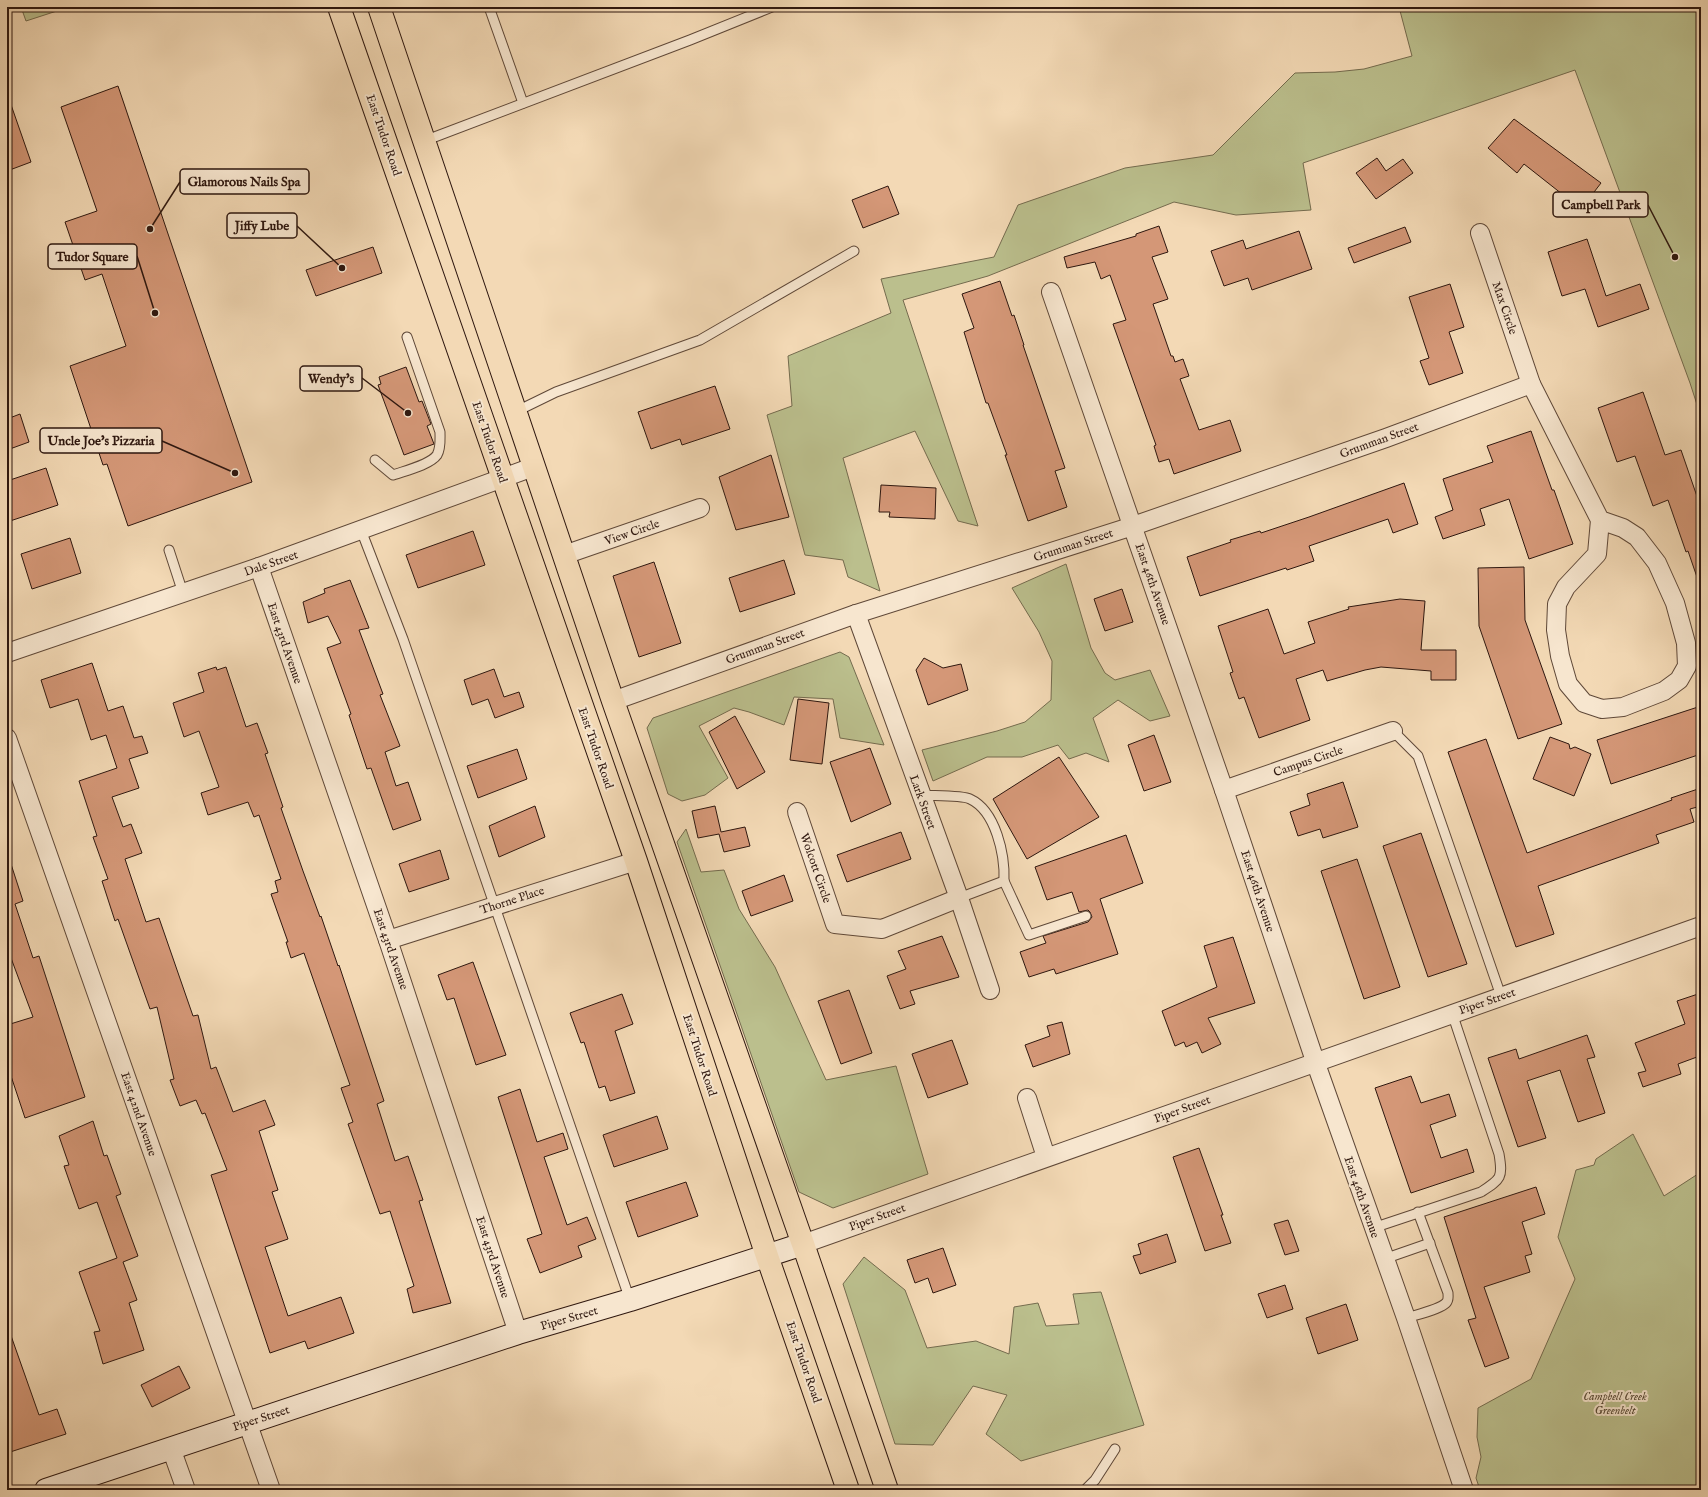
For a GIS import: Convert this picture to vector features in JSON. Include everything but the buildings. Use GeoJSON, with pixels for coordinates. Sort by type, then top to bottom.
{"type":"FeatureCollection","features":[{"type":"Feature","properties":{"kind":"main road","name":"East Tudor Road"},"geometry":{"type":"LineString","coordinates":[[340,7],[636,861],[767,1256],[848,1490]]}},
{"type":"Feature","properties":{"kind":"main road"},"geometry":{"type":"LineString","coordinates":[[379,7],[613,701],[803,1244],[887,1490]]}},
{"type":"Feature","properties":{"kind":"street","name":"Max Circle"},"geometry":{"type":"LineString","coordinates":[[1480,233],[1531,384],[1600,520]]}},
{"type":"Feature","properties":{"kind":"street","name":"East 46th Avenue"},"geometry":{"type":"LineString","coordinates":[[1052,292],[1224,790],[1315,1062],[1406,1318],[1464,1490]]}},
{"type":"Feature","properties":{"kind":"street","name":"Grumman Street"},"geometry":{"type":"LineString","coordinates":[[613,701],[856,614],[1133,526],[1386,438],[1531,384]]}},
{"type":"Feature","properties":{"kind":"street","name":"Dale Street"},"geometry":{"type":"LineString","coordinates":[[7,653],[259,567],[534,467]]}},
{"type":"Feature","properties":{"kind":"street","name":"View Circle"},"geometry":{"type":"LineString","coordinates":[[564,555],[700,508]]}},
{"type":"Feature","properties":{"kind":"street"},"geometry":{"type":"LineString","coordinates":[[1600,520],[1623,528],[1637,537],[1657,563],[1675,603],[1686,643],[1687,666],[1679,680],[1664,691],[1623,707],[1602,710],[1584,703],[1568,684],[1560,656],[1556,630],[1557,604],[1566,587],[1596,554],[1600,520]]}},
{"type":"Feature","properties":{"kind":"street","name":"East 43rd Avenue"},"geometry":{"type":"LineString","coordinates":[[259,567],[388,940],[518,1333]]}},
{"type":"Feature","properties":{"kind":"street","name":"Lark Street"},"geometry":{"type":"LineString","coordinates":[[856,614],[959,898],[990,990]]}},
{"type":"Feature","properties":{"kind":"street","name":"Campus Circle"},"geometry":{"type":"LineString","coordinates":[[1224,790],[1393,731]]}},
{"type":"Feature","properties":{"kind":"street","name":"East 42nd Avenue"},"geometry":{"type":"LineString","coordinates":[[7,738],[271,1490]]}},
{"type":"Feature","properties":{"kind":"street","name":"Wolcott Circle"},"geometry":{"type":"LineString","coordinates":[[797,812],[835,924],[882,929],[959,898]]}},
{"type":"Feature","properties":{"kind":"street","name":"Thorne Place"},"geometry":{"type":"LineString","coordinates":[[388,940],[636,861]]}},
{"type":"Feature","properties":{"kind":"street","name":"Piper Street"},"geometry":{"type":"LineString","coordinates":[[46,1490],[74,1486],[171,1448],[248,1422],[518,1333],[630,1300],[803,1244],[1701,926]]}},
{"type":"Feature","properties":{"kind":"street"},"geometry":{"type":"LineString","coordinates":[[1027,1098],[1046,1157]]}},
{"type":"Feature","properties":{"kind":"street"},"geometry":{"type":"LineString","coordinates":[[171,1448],[186,1490]]}},
{"type":"Feature","properties":{"kind":"lane"},"geometry":{"type":"LineString","coordinates":[[489,7],[523,103]]}},
{"type":"Feature","properties":{"kind":"lane"},"geometry":{"type":"LineString","coordinates":[[424,141],[683,43],[772,7]]}},
{"type":"Feature","properties":{"kind":"lane"},"geometry":{"type":"LineString","coordinates":[[515,412],[563,390],[700,340],[854,250]]}},
{"type":"Feature","properties":{"kind":"lane"},"geometry":{"type":"LineString","coordinates":[[376,460],[393,475],[430,461],[437,455],[440,447],[440,432],[407,337]]}},
{"type":"Feature","properties":{"kind":"lane"},"geometry":{"type":"LineString","coordinates":[[361,530],[403,639],[630,1300]]}},
{"type":"Feature","properties":{"kind":"lane"},"geometry":{"type":"LineString","coordinates":[[169,550],[183,593]]}},
{"type":"Feature","properties":{"kind":"lane"},"geometry":{"type":"LineString","coordinates":[[1393,731],[1418,756],[1501,996]]}},
{"type":"Feature","properties":{"kind":"lane"},"geometry":{"type":"LineString","coordinates":[[921,795],[969,798],[978,804],[990,818],[1000,843],[1004,866],[1004,881],[1029,935],[1086,916]]}},
{"type":"Feature","properties":{"kind":"lane"},"geometry":{"type":"LineString","coordinates":[[959,898],[1004,881]]}},
{"type":"Feature","properties":{"kind":"lane"},"geometry":{"type":"LineString","coordinates":[[1373,1228],[1481,1192],[1496,1182],[1502,1171],[1499,1154],[1452,1013]]}},
{"type":"Feature","properties":{"kind":"lane"},"geometry":{"type":"LineString","coordinates":[[1406,1318],[1446,1304],[1448,1300],[1448,1294],[1418,1212]]}},
{"type":"Feature","properties":{"kind":"lane"},"geometry":{"type":"LineString","coordinates":[[1384,1259],[1430,1243]]}},
{"type":"Feature","properties":{"kind":"lane"},"geometry":{"type":"LineString","coordinates":[[1085,1490],[1095,1480],[1115,1449]]}},
{"type":"Feature","properties":{"kind":"green space"},"geometry":{"type":"Polygon","coordinates":[[[21,7],[66,7],[66,8],[26,21],[21,7]]]}},
{"type":"Feature","properties":{"kind":"green space"},"geometry":{"type":"Polygon","coordinates":[[[1399,7],[1701,7],[1701,417],[1690,383],[1575,70],[1303,163],[1311,210],[1236,215],[1174,202],[988,276],[903,300],[978,526],[958,521],[915,431],[843,458],[880,591],[848,577],[843,560],[805,555],[767,415],[792,406],[788,356],[891,313],[881,279],[994,257],[1018,205],[1125,168],[1213,155],[1295,73],[1335,72],[1364,69],[1412,56],[1399,7]]]}},
{"type":"Feature","properties":{"kind":"green space"},"geometry":{"type":"Polygon","coordinates":[[[1066,564],[1091,648],[1105,673],[1115,680],[1150,670],[1170,716],[1150,721],[1118,700],[1093,718],[1109,762],[1086,753],[1069,759],[1058,745],[1022,757],[987,757],[933,781],[922,750],[997,731],[1025,722],[1051,700],[1052,661],[1039,632],[1012,588],[1066,564]]]}},
{"type":"Feature","properties":{"kind":"green space"},"geometry":{"type":"Polygon","coordinates":[[[840,652],[849,657],[884,745],[840,738],[833,699],[794,697],[784,725],[734,708],[699,726],[728,778],[705,795],[682,801],[668,794],[647,728],[653,718],[840,652]]]}},
{"type":"Feature","properties":{"kind":"green space"},"geometry":{"type":"Polygon","coordinates":[[[686,829],[701,872],[724,870],[739,909],[775,967],[826,1080],[896,1066],[928,1174],[833,1208],[799,1192],[677,842],[686,829]]]}},
{"type":"Feature","properties":{"kind":"green space","name":"Campbell Creek Greenbelt"},"geometry":{"type":"Polygon","coordinates":[[[1633,1134],[1664,1196],[1701,1172],[1701,1490],[1480,1490],[1476,1478],[1481,1457],[1477,1437],[1478,1408],[1531,1379],[1575,1279],[1558,1237],[1576,1170],[1594,1165],[1596,1159],[1633,1134]]]}},
{"type":"Feature","properties":{"kind":"green space"},"geometry":{"type":"Polygon","coordinates":[[[864,1257],[905,1290],[927,1348],[976,1341],[1009,1354],[1014,1307],[1038,1303],[1046,1326],[1079,1324],[1073,1294],[1101,1292],[1144,1425],[1021,1461],[986,1434],[1007,1395],[973,1386],[933,1445],[895,1444],[843,1284],[864,1257]]]}},
{"type":"Feature","properties":{"kind":"place","name":"Glamorous Nails Spa"},"geometry":{"type":"Point","coordinates":[150,229]}},
{"type":"Feature","properties":{"kind":"place","name":"Campbell Park"},"geometry":{"type":"Point","coordinates":[1675,257]}},
{"type":"Feature","properties":{"kind":"place","name":"Jiffy Lube"},"geometry":{"type":"Point","coordinates":[342,268]}},
{"type":"Feature","properties":{"kind":"place","name":"Tudor Square"},"geometry":{"type":"Point","coordinates":[155,313]}},
{"type":"Feature","properties":{"kind":"place","name":"Wendy's"},"geometry":{"type":"Point","coordinates":[408,413]}},
{"type":"Feature","properties":{"kind":"place","name":"Uncle Joe's Pizzaria"},"geometry":{"type":"Point","coordinates":[235,473]}}]}
